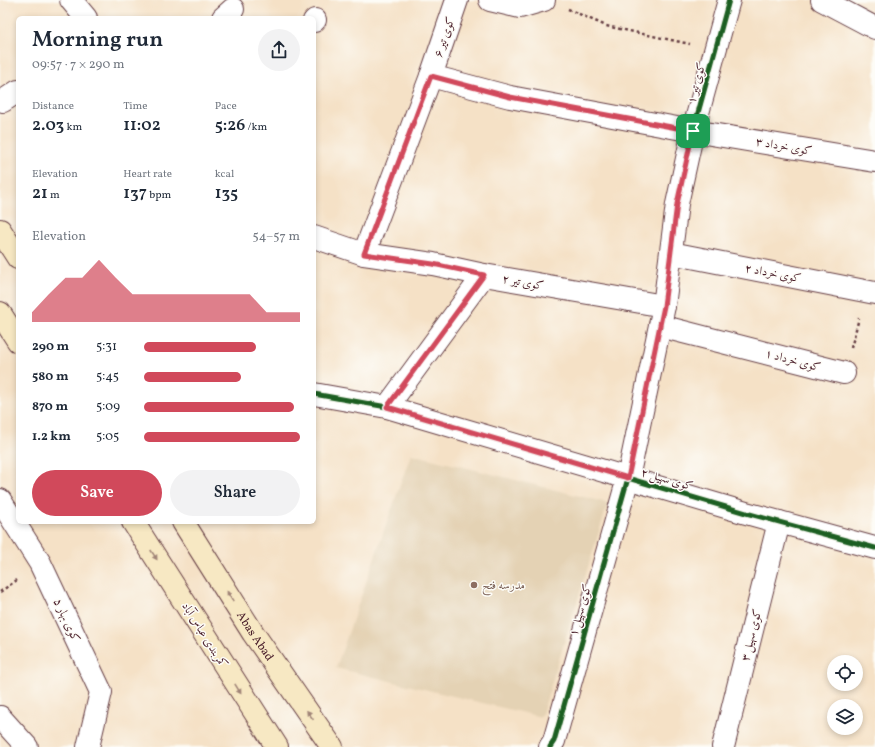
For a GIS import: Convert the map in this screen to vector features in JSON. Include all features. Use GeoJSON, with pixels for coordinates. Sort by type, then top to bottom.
{"type":"FeatureCollection","features":[{"type":"Feature","properties":{"kind":"main road"},"geometry":{"type":"LineString","coordinates":[[0,230],[16,255]]}},
{"type":"Feature","properties":{"kind":"main road"},"geometry":{"type":"LineString","coordinates":[[0,313],[16,338]]}},
{"type":"Feature","properties":{"kind":"main road","name":"کمربندی عباس آباد"},"geometry":{"type":"LineString","coordinates":[[134,524],[277,747]]}},
{"type":"Feature","properties":{"kind":"main road","name":"Abas Abad"},"geometry":{"type":"LineString","coordinates":[[184,524],[253,633],[332,747]]}},
{"type":"Feature","properties":{"kind":"street","name":"کوی تیر ۶"},"geometry":{"type":"LineString","coordinates":[[364,254],[431,76],[457,0]]}},
{"type":"Feature","properties":{"kind":"street"},"geometry":{"type":"LineString","coordinates":[[490,0],[520,7],[544,0]]}},
{"type":"Feature","properties":{"kind":"street","name":"کوی تیر ۱"},"geometry":{"type":"LineString","coordinates":[[628,478],[662,316],[677,204],[693,131],[729,0]]}},
{"type":"Feature","properties":{"kind":"street"},"geometry":{"type":"LineString","coordinates":[[822,0],[875,28]]}},
{"type":"Feature","properties":{"kind":"street","name":"کوی خرداد ۳"},"geometry":{"type":"LineString","coordinates":[[431,76],[510,97],[693,131],[875,161]]}},
{"type":"Feature","properties":{"kind":"street","name":"کوی تیر ۲"},"geometry":{"type":"LineString","coordinates":[[316,238],[364,254],[433,264],[662,316]]}},
{"type":"Feature","properties":{"kind":"street","name":"کوی خرداد ۲"},"geometry":{"type":"LineString","coordinates":[[671,253],[870,292]]}},
{"type":"Feature","properties":{"kind":"street"},"geometry":{"type":"LineString","coordinates":[[387,407],[484,275]]}},
{"type":"Feature","properties":{"kind":"street","name":"کوی خرداد ۱"},"geometry":{"type":"LineString","coordinates":[[662,316],[844,374]]}},
{"type":"Feature","properties":{"kind":"street","name":"کوی سهیل ۲"},"geometry":{"type":"LineString","coordinates":[[316,394],[387,407],[779,522],[875,548]]}},
{"type":"Feature","properties":{"kind":"street","name":"کوی سهیل ۱"},"geometry":{"type":"LineString","coordinates":[[550,747],[554,741],[628,478]]}},
{"type":"Feature","properties":{"kind":"street","name":"کوی بهار ۵"},"geometry":{"type":"LineString","coordinates":[[0,500],[40,563],[101,692],[88,747]]}},
{"type":"Feature","properties":{"kind":"street","name":"کوی سهیل ۳"},"geometry":{"type":"LineString","coordinates":[[723,747],[779,522]]}},
{"type":"Feature","properties":{"kind":"street"},"geometry":{"type":"LineString","coordinates":[[0,716],[27,747]]}},
{"type":"Feature","properties":{"kind":"path"},"geometry":{"type":"LineString","coordinates":[[566,9],[606,26],[716,49]]}},
{"type":"Feature","properties":{"kind":"path"},"geometry":{"type":"LineString","coordinates":[[844,374],[870,292]]}},
{"type":"Feature","properties":{"kind":"shaded area","name":"مدرسه فتح"},"geometry":{"type":"Polygon","coordinates":[[[411,454],[608,503],[541,717],[336,668],[411,454]]]}},
{"type":"Feature","properties":{"kind":"cycle path"},"geometry":{"type":"LineString","coordinates":[[550,747],[554,741],[628,478],[664,306],[677,204],[693,131],[729,0]]}},
{"type":"Feature","properties":{"kind":"cycle path"},"geometry":{"type":"LineString","coordinates":[[316,394],[387,407],[746,513],[875,548]]}},
{"type":"Feature","properties":{"kind":"place","name":"مدرسه فتح"},"geometry":{"type":"Point","coordinates":[474,585]}},
{"type":"Feature","properties":{"kind":"route"},"geometry":{"type":"LineString","coordinates":[[431,76],[510,97],[693,131],[677,204],[664,306],[628,478],[387,407],[421,358],[484,275],[433,264],[364,254],[431,76]]}}]}
